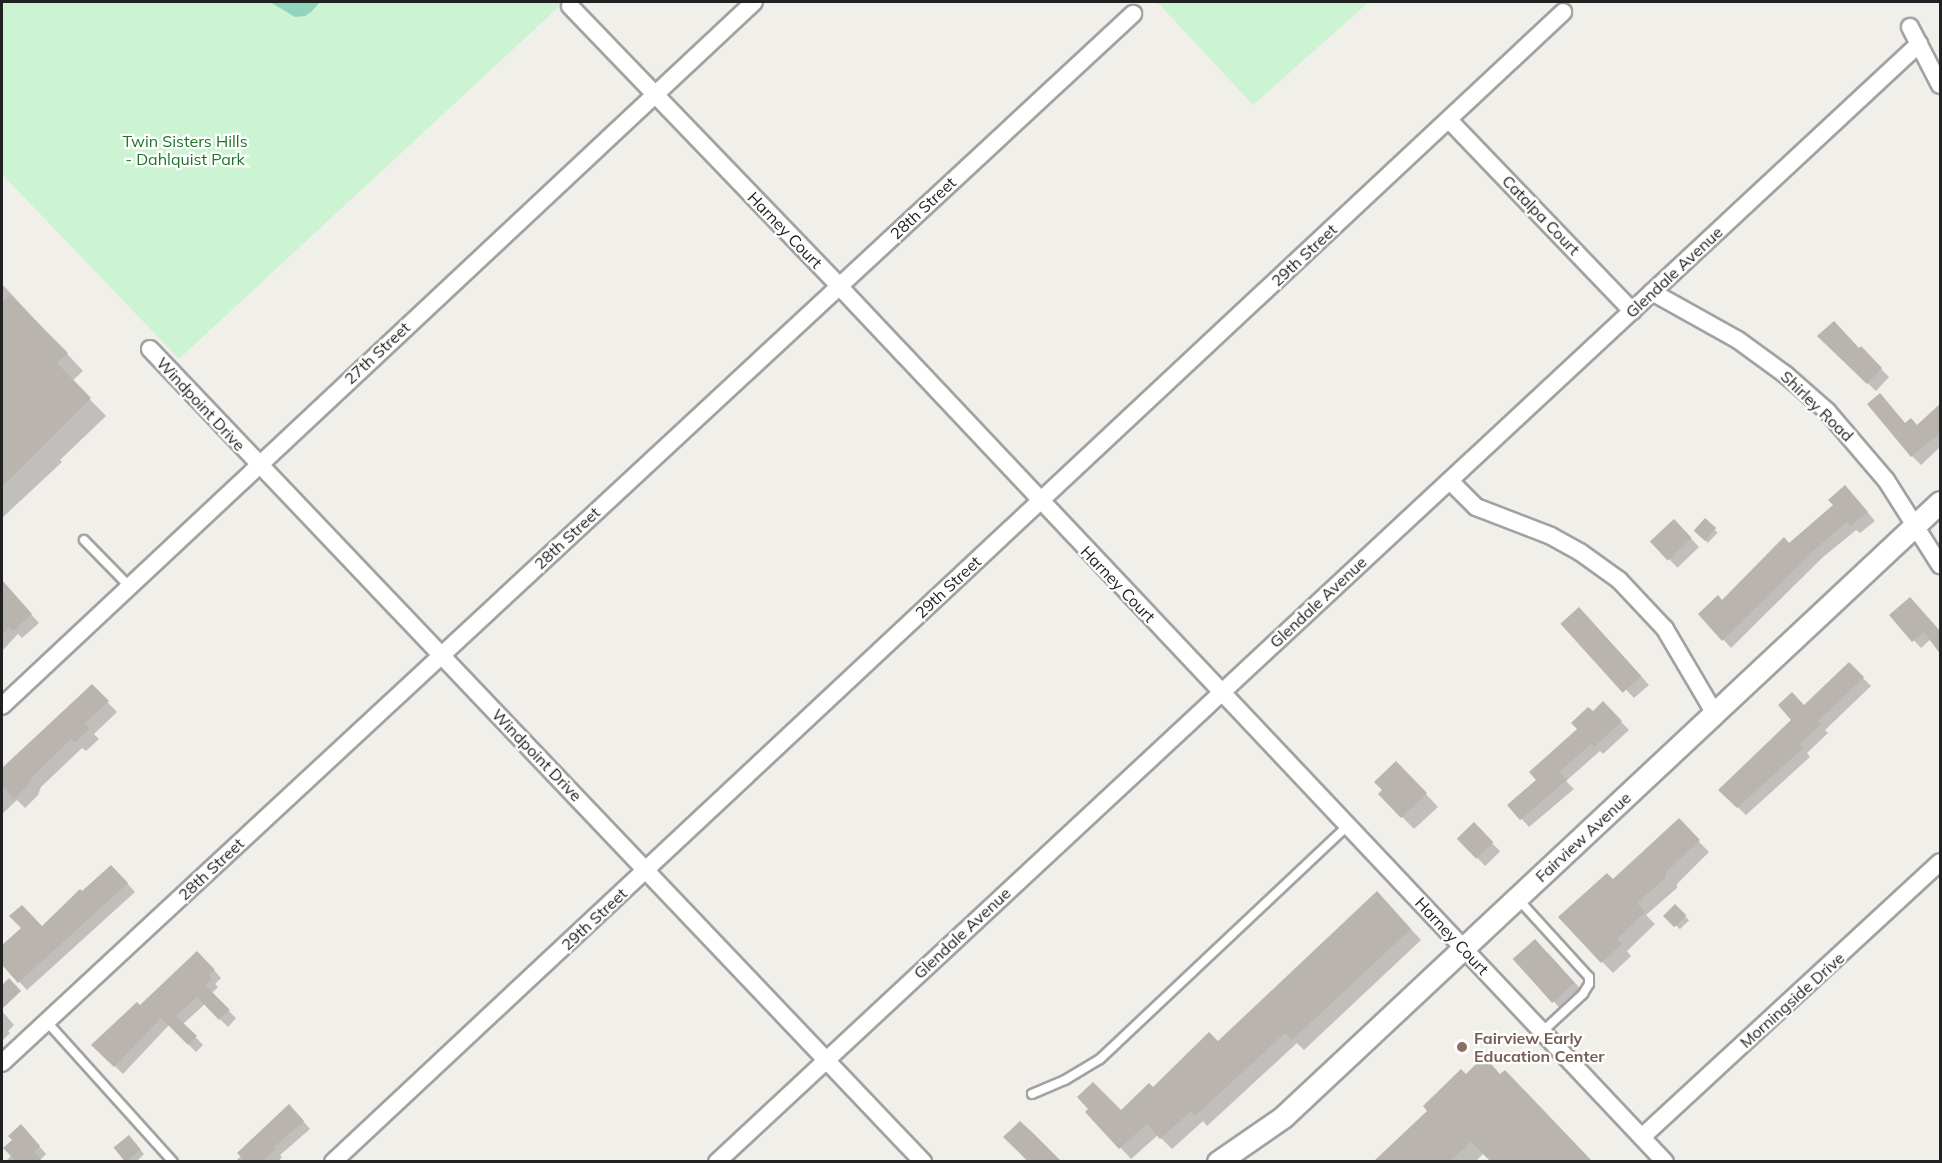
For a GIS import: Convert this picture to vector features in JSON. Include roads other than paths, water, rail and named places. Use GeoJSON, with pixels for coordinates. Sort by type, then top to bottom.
{"type":"FeatureCollection","features":[{"type":"Feature","properties":{"kind":"street","name":"27th Street"},"geometry":{"type":"LineString","coordinates":[[2,706],[754,2]]}},
{"type":"Feature","properties":{"kind":"street","name":"Harney Court"},"geometry":{"type":"LineString","coordinates":[[570,6],[839,286],[1665,1161]]}},
{"type":"Feature","properties":{"kind":"street","name":"29th Street"},"geometry":{"type":"LineString","coordinates":[[333,1161],[1563,12]]}},
{"type":"Feature","properties":{"kind":"street","name":"28th Street"},"geometry":{"type":"LineString","coordinates":[[2,1063],[1133,14]]}},
{"type":"Feature","properties":{"kind":"street"},"geometry":{"type":"LineString","coordinates":[[1910,27],[1941,85]]}},
{"type":"Feature","properties":{"kind":"street","name":"Glendale Avenue"},"geometry":{"type":"LineString","coordinates":[[717,1161],[1919,44]]}},
{"type":"Feature","properties":{"kind":"street","name":"Catalpa Court"},"geometry":{"type":"LineString","coordinates":[[1449,120],[1632,311]]}},
{"type":"Feature","properties":{"kind":"street","name":"Shirley Road"},"geometry":{"type":"LineString","coordinates":[[1652,292],[1738,340],[1807,393],[1858,446],[1886,480],[1941,565]]}},
{"type":"Feature","properties":{"kind":"street","name":"Windpoint Drive"},"geometry":{"type":"LineString","coordinates":[[150,349],[923,1161]]}},
{"type":"Feature","properties":{"kind":"street"},"geometry":{"type":"LineString","coordinates":[[1450,481],[1476,507],[1551,536],[1580,552],[1620,580],[1665,628],[1714,714]]}},
{"type":"Feature","properties":{"kind":"street","name":"Fairview Avenue"},"geometry":{"type":"LineString","coordinates":[[1218,1161],[1282,1117],[1941,502]]}},
{"type":"Feature","properties":{"kind":"street","name":"Morningside Drive"},"geometry":{"type":"LineString","coordinates":[[1642,1137],[1941,862]]}},
{"type":"Feature","properties":{"kind":"lane"},"geometry":{"type":"LineString","coordinates":[[84,540],[129,586]]}},
{"type":"Feature","properties":{"kind":"lane"},"geometry":{"type":"LineString","coordinates":[[1032,1094],[1065,1080],[1100,1059],[1347,826]]}},
{"type":"Feature","properties":{"kind":"lane"},"geometry":{"type":"LineString","coordinates":[[1517,898],[1589,977],[1589,984],[1583,994],[1542,1032]]}},
{"type":"Feature","properties":{"kind":"lane"},"geometry":{"type":"LineString","coordinates":[[46,1022],[173,1161]]}},
{"type":"Feature","properties":{"kind":"place","name":"Fairview Early Education Center"},"geometry":{"type":"Point","coordinates":[1462,1047]}},
{"type":"Feature","properties":{"kind":"park label","name":"Twin Sisters Hills - Dahlquist Park"},"geometry":{"type":"Point","coordinates":[185,150]}}]}
